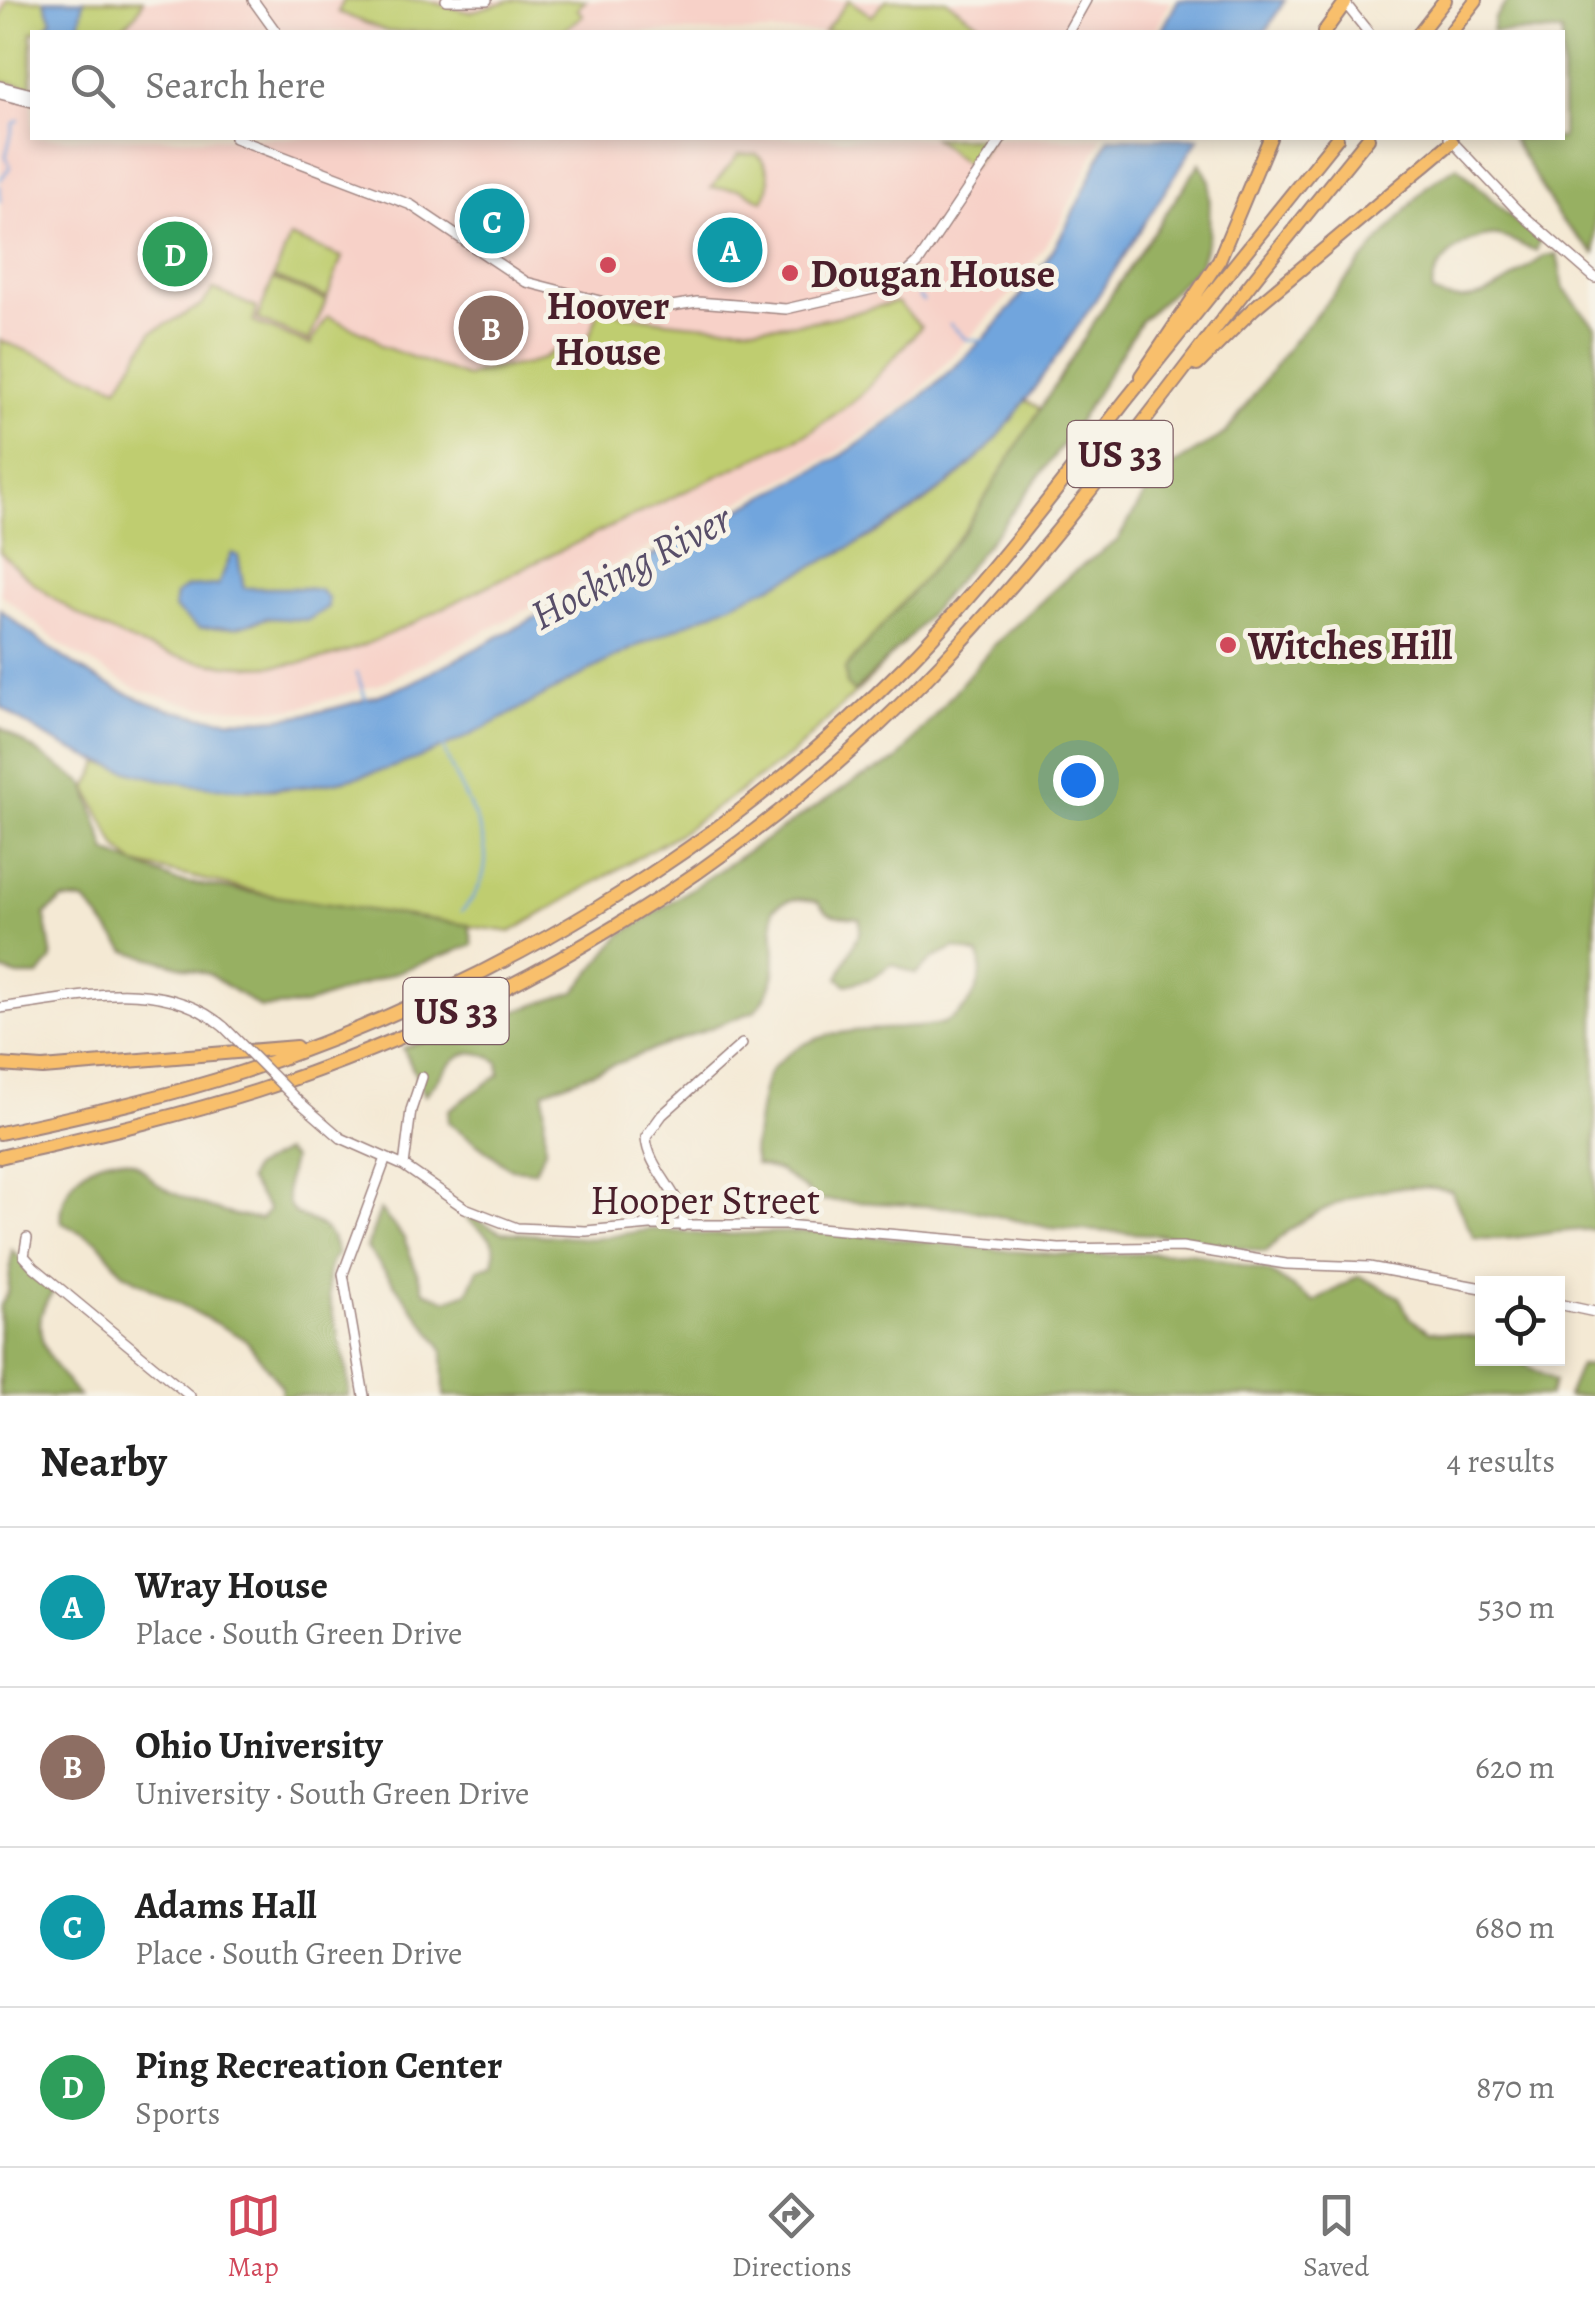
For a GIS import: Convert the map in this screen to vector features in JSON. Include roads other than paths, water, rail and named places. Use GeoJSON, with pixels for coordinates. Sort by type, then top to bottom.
{"type":"FeatureCollection","features":[{"type":"Feature","properties":{"kind":"highway"},"geometry":{"type":"LineString","coordinates":[[1422,30],[1445,0]]}},
{"type":"Feature","properties":{"kind":"highway"},"geometry":{"type":"LineString","coordinates":[[1452,30],[1476,0]]}},
{"type":"Feature","properties":{"kind":"highway"},"geometry":{"type":"LineString","coordinates":[[1325,30],[1346,2]]}},
{"type":"Feature","properties":{"kind":"highway"},"geometry":{"type":"LineString","coordinates":[[1130,395],[1219,260],[1269,140]]}},
{"type":"Feature","properties":{"kind":"highway","name":"US 33"},"geometry":{"type":"LineString","coordinates":[[0,1134],[166,1094],[320,1044],[447,990],[540,942],[658,870],[758,797],[855,714],[962,606],[1335,140]]}},
{"type":"Feature","properties":{"kind":"highway","name":"US 33"},"geometry":{"type":"LineString","coordinates":[[0,1157],[191,1111],[345,1060],[496,992],[665,894],[770,818],[926,680],[1090,493],[1366,140]]}},
{"type":"Feature","properties":{"kind":"highway"},"geometry":{"type":"LineString","coordinates":[[1173,386],[1253,309],[1450,140]]}},
{"type":"Feature","properties":{"kind":"highway"},"geometry":{"type":"LineString","coordinates":[[0,1066],[43,1068],[169,1060],[320,1044]]}},
{"type":"Feature","properties":{"kind":"street"},"geometry":{"type":"LineString","coordinates":[[254,0],[275,30]]}},
{"type":"Feature","properties":{"kind":"street"},"geometry":{"type":"LineString","coordinates":[[446,0],[487,0]]}},
{"type":"Feature","properties":{"kind":"street"},"geometry":{"type":"LineString","coordinates":[[1069,30],[1086,0]]}},
{"type":"Feature","properties":{"kind":"street"},"geometry":{"type":"LineString","coordinates":[[1346,2],[1367,30]]}},
{"type":"Feature","properties":{"kind":"street"},"geometry":{"type":"LineString","coordinates":[[0,86],[30,97]]}},
{"type":"Feature","properties":{"kind":"street"},"geometry":{"type":"LineString","coordinates":[[0,94],[30,98]]}},
{"type":"Feature","properties":{"kind":"street"},"geometry":{"type":"LineString","coordinates":[[243,140],[411,205],[526,282],[640,312],[697,302],[786,309],[895,284],[918,263],[1001,140]]}},
{"type":"Feature","properties":{"kind":"street"},"geometry":{"type":"LineString","coordinates":[[1450,140],[1525,217],[1595,278]]}},
{"type":"Feature","properties":{"kind":"street","name":"Hooper Street"},"geometry":{"type":"LineString","coordinates":[[0,1008],[148,993],[182,1001],[224,1027],[296,1100],[341,1138],[404,1166],[464,1208],[517,1228],[862,1230],[1095,1250],[1182,1247],[1286,1264],[1369,1267],[1475,1287]]}},
{"type":"Feature","properties":{"kind":"street"},"geometry":{"type":"LineString","coordinates":[[683,1226],[680,1206],[649,1158],[646,1136],[662,1115],[742,1044]]}},
{"type":"Feature","properties":{"kind":"street"},"geometry":{"type":"LineString","coordinates":[[404,1166],[410,1110],[422,1077]]}},
{"type":"Feature","properties":{"kind":"street"},"geometry":{"type":"LineString","coordinates":[[364,1396],[343,1274],[386,1158]]}},
{"type":"Feature","properties":{"kind":"street"},"geometry":{"type":"LineString","coordinates":[[27,1238],[24,1256],[34,1268],[190,1396]]}},
{"type":"Feature","properties":{"kind":"street"},"geometry":{"type":"LineString","coordinates":[[1565,1306],[1595,1312]]}},
{"type":"Feature","properties":{"kind":"water"},"geometry":{"type":"Polygon","coordinates":[[[44,0],[84,0],[78,30],[44,30],[52,20],[44,0]]]}},
{"type":"Feature","properties":{"kind":"water"},"geometry":{"type":"Polygon","coordinates":[[[1178,0],[1285,0],[1266,30],[1162,30],[1178,0]]]}},
{"type":"Feature","properties":{"kind":"water"},"geometry":{"type":"Polygon","coordinates":[[[1108,140],[1198,140],[1018,412],[986,450],[950,482],[910,511],[825,561],[646,642],[434,752],[351,778],[299,787],[246,789],[194,785],[142,775],[92,758],[44,735],[0,706],[0,609],[98,679],[145,701],[192,715],[241,720],[293,716],[348,704],[409,684],[841,456],[959,364],[1010,309],[1062,235],[1108,140]]]}},
{"type":"Feature","properties":{"kind":"water"},"geometry":{"type":"Polygon","coordinates":[[[232,553],[238,556],[244,588],[320,590],[328,598],[328,607],[308,620],[267,618],[237,627],[199,628],[174,609],[176,594],[187,587],[218,585],[232,553]]]}},
{"type":"Feature","properties":{"kind":"waterway"},"geometry":{"type":"LineString","coordinates":[[0,180],[10,167],[6,156],[14,123],[19,120]]}},
{"type":"Feature","properties":{"kind":"waterway"},"geometry":{"type":"LineString","coordinates":[[0,186],[0,201]]}},
{"type":"Feature","properties":{"kind":"waterway"},"geometry":{"type":"LineString","coordinates":[[919,297],[923,301]]}},
{"type":"Feature","properties":{"kind":"waterway"},"geometry":{"type":"LineString","coordinates":[[950,324],[966,339],[982,341]]}},
{"type":"Feature","properties":{"kind":"waterway"},"geometry":{"type":"LineString","coordinates":[[357,673],[366,700]]}},
{"type":"Feature","properties":{"kind":"waterway"},"geometry":{"type":"LineString","coordinates":[[443,746],[485,850],[485,870],[478,890],[462,911]]}},
{"type":"Feature","properties":{"kind":"place","name":"Adams Hall"},"geometry":{"type":"Point","coordinates":[492,221]}},
{"type":"Feature","properties":{"kind":"place","name":"Wray House"},"geometry":{"type":"Point","coordinates":[730,250]}},
{"type":"Feature","properties":{"kind":"place","name":"Ping Recreation Center"},"geometry":{"type":"Point","coordinates":[175,254]}},
{"type":"Feature","properties":{"kind":"place","name":"Hoover House"},"geometry":{"type":"Point","coordinates":[608,265]}},
{"type":"Feature","properties":{"kind":"place","name":"Dougan House"},"geometry":{"type":"Point","coordinates":[790,273]}},
{"type":"Feature","properties":{"kind":"place","name":"Ohio University"},"geometry":{"type":"Point","coordinates":[491,328]}},
{"type":"Feature","properties":{"kind":"place","name":"Witches Hill"},"geometry":{"type":"Point","coordinates":[1228,645]}},
{"type":"Feature","properties":{"kind":"water label","name":"Hocking River"},"geometry":{"type":"Point","coordinates":[630,566]}}]}
